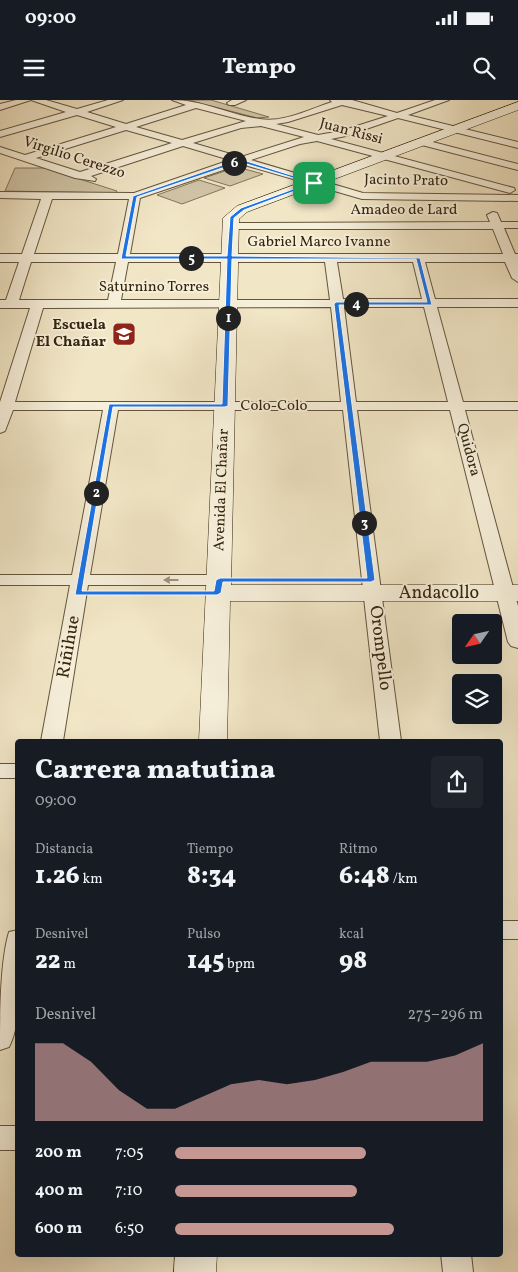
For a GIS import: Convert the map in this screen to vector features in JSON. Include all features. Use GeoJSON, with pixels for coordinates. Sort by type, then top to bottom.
{"type":"FeatureCollection","features":[{"type":"Feature","properties":{"kind":"street"},"geometry":{"type":"LineString","coordinates":[[0,107],[26,100]]}},
{"type":"Feature","properties":{"kind":"street","name":"Jacinto Prato"},"geometry":{"type":"LineString","coordinates":[[36,100],[362,196],[518,198]]}},
{"type":"Feature","properties":{"kind":"street"},"geometry":{"type":"LineString","coordinates":[[0,134],[118,100]]}},
{"type":"Feature","properties":{"kind":"street","name":"Juan Rissi"},"geometry":{"type":"LineString","coordinates":[[177,100],[518,192]]}},
{"type":"Feature","properties":{"kind":"street"},"geometry":{"type":"LineString","coordinates":[[0,195],[137,195],[298,141],[342,134],[444,100]]}},
{"type":"Feature","properties":{"kind":"street"},"geometry":{"type":"LineString","coordinates":[[80,176],[240,125],[285,120],[341,101],[518,145]]}},
{"type":"Feature","properties":{"kind":"street"},"geometry":{"type":"LineString","coordinates":[[24,158],[196,105]]}},
{"type":"Feature","properties":{"kind":"street"},"geometry":{"type":"LineString","coordinates":[[230,226],[232,218],[242,209],[518,106]]}},
{"type":"Feature","properties":{"kind":"street"},"geometry":{"type":"LineString","coordinates":[[420,142],[518,167]]}},
{"type":"Feature","properties":{"kind":"street","name":"Virgilio Cerezzo"},"geometry":{"type":"LineString","coordinates":[[0,150],[137,195]]}},
{"type":"Feature","properties":{"kind":"street"},"geometry":{"type":"LineString","coordinates":[[9,165],[47,165]]}},
{"type":"Feature","properties":{"kind":"street"},"geometry":{"type":"LineString","coordinates":[[434,180],[450,174]]}},
{"type":"Feature","properties":{"kind":"street"},"geometry":{"type":"LineString","coordinates":[[394,196],[418,187]]}},
{"type":"Feature","properties":{"kind":"street"},"geometry":{"type":"LineString","coordinates":[[6,304],[27,258],[48,195]]}},
{"type":"Feature","properties":{"kind":"street"},"geometry":{"type":"LineString","coordinates":[[114,304],[137,195]]}},
{"type":"Feature","properties":{"kind":"street"},"geometry":{"type":"LineString","coordinates":[[486,198],[514,258],[518,278]]}},
{"type":"Feature","properties":{"kind":"street","name":"Amadeo de Lard"},"geometry":{"type":"LineString","coordinates":[[230,226],[518,225]]}},
{"type":"Feature","properties":{"kind":"street","name":"Avenida El Chañar"},"geometry":{"type":"LineString","coordinates":[[212,739],[230,226]]}},
{"type":"Feature","properties":{"kind":"street","name":"Gabriel Marco Ivanne"},"geometry":{"type":"LineString","coordinates":[[0,258],[514,258]]}},
{"type":"Feature","properties":{"kind":"street","name":"Orompello"},"geometry":{"type":"LineString","coordinates":[[330,258],[391,739]]}},
{"type":"Feature","properties":{"kind":"street","name":"Quidora"},"geometry":{"type":"LineString","coordinates":[[418,258],[456,406],[511,587],[518,642]]}},
{"type":"Feature","properties":{"kind":"street","name":"Saturnino Torres"},"geometry":{"type":"LineString","coordinates":[[6,304],[518,304]]}},
{"type":"Feature","properties":{"kind":"street"},"geometry":{"type":"LineString","coordinates":[[0,428],[3,406],[38,304]]}},
{"type":"Feature","properties":{"kind":"street","name":"Colo-Colo"},"geometry":{"type":"LineString","coordinates":[[3,406],[518,406]]}},
{"type":"Feature","properties":{"kind":"street","name":"Riñihue"},"geometry":{"type":"LineString","coordinates":[[52,739],[111,406]]}},
{"type":"Feature","properties":{"kind":"street","name":"Andacollo"},"geometry":{"type":"LineString","coordinates":[[0,580],[79,587]]}},
{"type":"Feature","properties":{"kind":"street","name":"Andacollo"},"geometry":{"type":"LineString","coordinates":[[0,593],[79,587],[511,587]]}},
{"type":"Feature","properties":{"kind":"street"},"geometry":{"type":"LineString","coordinates":[[0,771],[15,771]]}},
{"type":"Feature","properties":{"kind":"street"},"geometry":{"type":"LineString","coordinates":[[503,930],[518,930]]}},
{"type":"Feature","properties":{"kind":"street"},"geometry":{"type":"LineString","coordinates":[[0,1039],[15,956]]}},
{"type":"Feature","properties":{"kind":"street"},"geometry":{"type":"LineString","coordinates":[[0,1138],[15,1138]]}},
{"type":"Feature","properties":{"kind":"street"},"geometry":{"type":"LineString","coordinates":[[195,1272],[196,1257]]}},
{"type":"Feature","properties":{"kind":"street"},"geometry":{"type":"LineString","coordinates":[[456,1257],[458,1272]]}},
{"type":"Feature","properties":{"kind":"shaded area"},"geometry":{"type":"Polygon","coordinates":[[[188,100],[211,100],[269,117],[257,118],[188,100]]]}},
{"type":"Feature","properties":{"kind":"shaded area"},"geometry":{"type":"Polygon","coordinates":[[[237,167],[263,174],[230,186],[204,178],[237,167]]]}},
{"type":"Feature","properties":{"kind":"shaded area"},"geometry":{"type":"Polygon","coordinates":[[[15,168],[45,168],[117,191],[116,193],[5,191],[15,168]]]}},
{"type":"Feature","properties":{"kind":"shaded area"},"geometry":{"type":"Polygon","coordinates":[[[199,180],[225,188],[182,204],[157,195],[199,180]]]}},
{"type":"Feature","properties":{"kind":"place","name":"Escuela El Chañar"},"geometry":{"type":"Point","coordinates":[124,334]}},
{"type":"Feature","properties":{"kind":"route"},"geometry":{"type":"LineString","coordinates":[[314,183],[240,160],[135,196],[123,258],[230,258],[256,258],[330,258],[374,258],[418,258],[430,304],[336,304],[371,580],[220,580],[217,593],[78,593],[111,406],[225,406],[230,258],[230,222],[234,214],[242,209],[314,183]]}}]}
